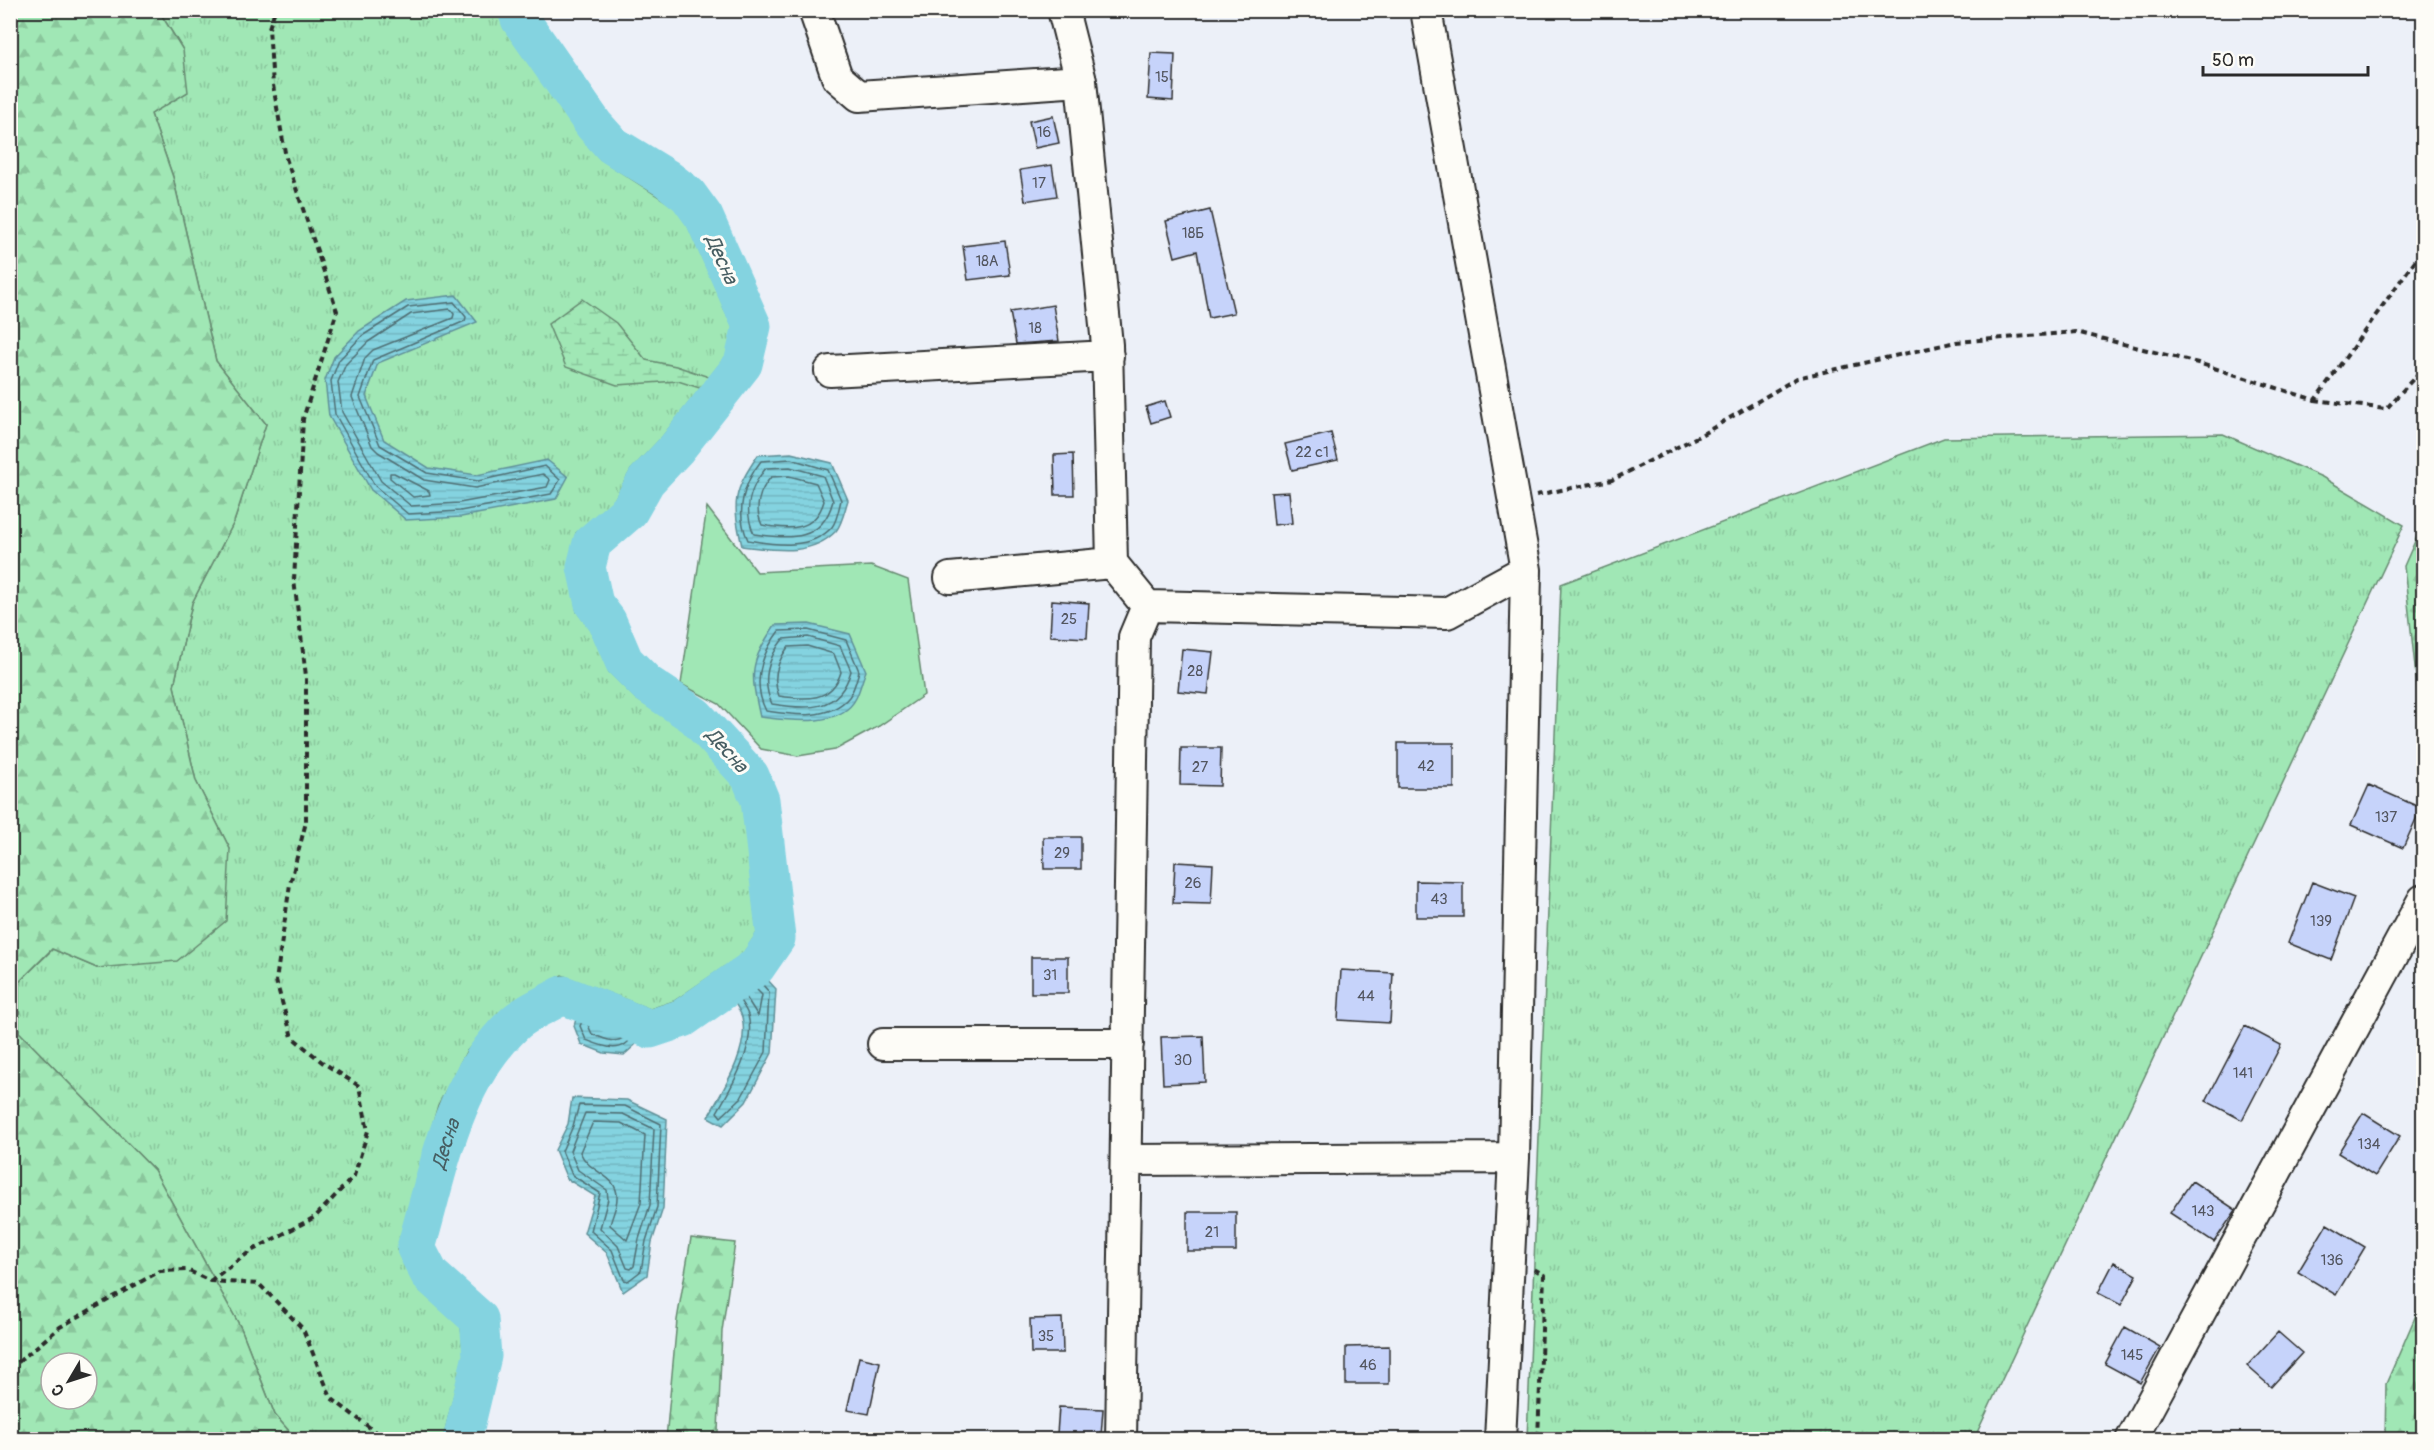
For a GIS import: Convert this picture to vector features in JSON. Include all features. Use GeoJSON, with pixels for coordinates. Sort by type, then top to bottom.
{"type":"FeatureCollection","features":[{"type":"Feature","properties":{"kind":"street"},"geometry":{"type":"LineString","coordinates":[[814,10],[837,77],[859,96],[1081,81]]}},
{"type":"Feature","properties":{"kind":"street"},"geometry":{"type":"LineString","coordinates":[[1063,10],[1081,81],[1108,356],[1112,563],[1147,606],[1447,613],[1526,570]]}},
{"type":"Feature","properties":{"kind":"street"},"geometry":{"type":"LineString","coordinates":[[1426,10],[1511,501],[1526,570],[1514,1158],[1500,1440]]}},
{"type":"Feature","properties":{"kind":"street"},"geometry":{"type":"LineString","coordinates":[[830,371],[1108,356]]}},
{"type":"Feature","properties":{"kind":"street"},"geometry":{"type":"LineString","coordinates":[[950,578],[1112,563]]}},
{"type":"Feature","properties":{"kind":"street"},"geometry":{"type":"LineString","coordinates":[[1121,1440],[1134,637],[1147,606]]}},
{"type":"Feature","properties":{"kind":"street"},"geometry":{"type":"LineString","coordinates":[[2131,1440],[2420,913]]}},
{"type":"Feature","properties":{"kind":"street"},"geometry":{"type":"LineString","coordinates":[[883,1044],[1128,1044]]}},
{"type":"Feature","properties":{"kind":"street"},"geometry":{"type":"LineString","coordinates":[[1126,1160],[1514,1158]]}},
{"type":"Feature","properties":{"kind":"path"},"geometry":{"type":"LineString","coordinates":[[210,1281],[251,1251],[315,1217],[354,1176],[368,1131],[359,1086],[322,1062],[292,1037],[276,981],[290,884],[306,822],[306,676],[294,580],[303,419],[337,311],[286,158],[273,85],[269,28],[275,10]]}},
{"type":"Feature","properties":{"kind":"path"},"geometry":{"type":"LineString","coordinates":[[2315,400],[2424,248]]}},
{"type":"Feature","properties":{"kind":"path"},"geometry":{"type":"LineString","coordinates":[[1511,501],[1612,480],[1701,435],[1797,378],[1956,342],[2076,332],[2198,363],[2315,400],[2386,409],[2424,368]]}},
{"type":"Feature","properties":{"kind":"path"},"geometry":{"type":"LineString","coordinates":[[1510,1251],[1544,1275],[1538,1440]]}},
{"type":"Feature","properties":{"kind":"path"},"geometry":{"type":"LineString","coordinates":[[10,1369],[60,1327],[160,1271],[187,1270],[210,1281],[259,1284],[303,1329],[331,1398],[386,1440]]}},
{"type":"Feature","properties":{"kind":"green space"},"geometry":{"type":"Polygon","coordinates":[[[10,11],[159,11],[183,50],[188,92],[151,114],[173,177],[216,361],[266,424],[234,522],[192,603],[174,686],[196,781],[230,849],[226,921],[177,961],[97,968],[52,949],[19,982],[19,1032],[154,1170],[241,1328],[275,1415],[296,1439],[11,1439],[10,11]]]}},
{"type":"Feature","properties":{"kind":"green space"},"geometry":{"type":"Polygon","coordinates":[[[159,11],[498,11],[504,28],[580,136],[600,159],[675,207],[688,226],[733,328],[727,355],[662,437],[631,470],[614,500],[576,533],[568,566],[577,612],[591,630],[609,672],[636,699],[684,729],[735,786],[743,804],[757,933],[743,954],[674,1001],[650,1009],[562,975],[505,1008],[466,1052],[438,1105],[397,1250],[416,1287],[461,1327],[464,1354],[443,1439],[296,1439],[275,1415],[241,1328],[154,1170],[19,1032],[19,982],[53,949],[97,968],[230,849],[196,781],[174,686],[192,603],[234,522],[266,424],[216,361],[173,177],[151,114],[183,50],[159,11]]]}},
{"type":"Feature","properties":{"kind":"green space"},"geometry":{"type":"Polygon","coordinates":[[[582,299],[616,323],[646,360],[676,366],[727,383],[718,394],[678,381],[617,385],[566,367],[548,324],[582,299]]]}},
{"type":"Feature","properties":{"kind":"green space"},"geometry":{"type":"Polygon","coordinates":[[[2223,434],[2322,477],[2404,525],[1974,1439],[1527,1439],[1561,584],[1944,438],[2223,434]]]}},
{"type":"Feature","properties":{"kind":"green space"},"geometry":{"type":"Polygon","coordinates":[[[707,507],[757,572],[871,566],[908,580],[924,695],[879,726],[835,750],[798,756],[761,749],[719,704],[681,684],[707,507]]]}},
{"type":"Feature","properties":{"kind":"green space"},"geometry":{"type":"Polygon","coordinates":[[[2423,523],[2423,740],[2404,566],[2423,523]]]}},
{"type":"Feature","properties":{"kind":"green space"},"geometry":{"type":"Polygon","coordinates":[[[691,1238],[735,1243],[722,1331],[718,1432],[722,1439],[666,1439],[677,1320],[691,1238]]]}},
{"type":"Feature","properties":{"kind":"green space"},"geometry":{"type":"Polygon","coordinates":[[[2423,1299],[2423,1439],[2385,1439],[2386,1384],[2423,1299]]]}},
{"type":"Feature","properties":{"kind":"water"},"geometry":{"type":"Polygon","coordinates":[[[456,295],[477,322],[378,363],[366,396],[384,440],[429,468],[477,475],[547,460],[568,477],[556,499],[461,517],[406,520],[371,490],[329,416],[325,380],[334,357],[359,331],[406,301],[456,295]]]}},
{"type":"Feature","properties":{"kind":"water"},"geometry":{"type":"Polygon","coordinates":[[[791,453],[832,463],[848,500],[838,528],[826,539],[804,548],[780,550],[742,546],[736,508],[739,488],[758,455],[791,453]]]}},
{"type":"Feature","properties":{"kind":"water"},"geometry":{"type":"Polygon","coordinates":[[[809,624],[850,634],[866,671],[856,698],[849,708],[826,718],[798,720],[760,717],[753,678],[756,659],[766,638],[775,625],[809,624]]]}},
{"type":"Feature","properties":{"kind":"water"},"geometry":{"type":"Polygon","coordinates":[[[756,967],[776,989],[772,1053],[746,1102],[723,1125],[708,1117],[734,1069],[739,1056],[743,1029],[741,1013],[725,988],[756,967]]]}},
{"type":"Feature","properties":{"kind":"water"},"geometry":{"type":"Polygon","coordinates":[[[581,1002],[645,1027],[635,1045],[624,1055],[604,1053],[581,1044],[574,1026],[581,1002]]]}},
{"type":"Feature","properties":{"kind":"water"},"geometry":{"type":"Polygon","coordinates":[[[572,1098],[627,1100],[667,1119],[663,1208],[652,1242],[647,1275],[623,1292],[607,1253],[584,1233],[595,1196],[567,1179],[555,1150],[568,1124],[572,1098]]]}},
{"type":"Feature","properties":{"kind":"building"},"geometry":{"type":"Polygon","coordinates":[[[1151,53],[1175,54],[1173,101],[1148,99],[1151,53]]]}},
{"type":"Feature","properties":{"kind":"building"},"geometry":{"type":"Polygon","coordinates":[[[1053,116],[1059,143],[1035,148],[1029,121],[1053,116]]]}},
{"type":"Feature","properties":{"kind":"building"},"geometry":{"type":"Polygon","coordinates":[[[1052,165],[1057,196],[1025,201],[1020,170],[1052,165]]]}},
{"type":"Feature","properties":{"kind":"building"},"geometry":{"type":"Polygon","coordinates":[[[1210,210],[1234,313],[1209,318],[1197,251],[1175,257],[1166,221],[1210,210]]]}},
{"type":"Feature","properties":{"kind":"building"},"geometry":{"type":"Polygon","coordinates":[[[1005,241],[1010,275],[968,280],[963,246],[1005,241]]]}},
{"type":"Feature","properties":{"kind":"building"},"geometry":{"type":"Polygon","coordinates":[[[1053,305],[1059,341],[1016,344],[1010,312],[1053,305]]]}},
{"type":"Feature","properties":{"kind":"building"},"geometry":{"type":"Polygon","coordinates":[[[1165,401],[1170,417],[1151,423],[1146,407],[1165,401]]]}},
{"type":"Feature","properties":{"kind":"building"},"geometry":{"type":"Polygon","coordinates":[[[1331,433],[1338,460],[1292,470],[1285,444],[1331,433]]]}},
{"type":"Feature","properties":{"kind":"building"},"geometry":{"type":"Polygon","coordinates":[[[1073,454],[1074,495],[1055,495],[1054,455],[1073,454]]]}},
{"type":"Feature","properties":{"kind":"building"},"geometry":{"type":"Polygon","coordinates":[[[1289,492],[1292,523],[1274,525],[1271,493],[1289,492]]]}},
{"type":"Feature","properties":{"kind":"building"},"geometry":{"type":"Polygon","coordinates":[[[1052,600],[1089,603],[1087,638],[1050,636],[1052,600]]]}},
{"type":"Feature","properties":{"kind":"building"},"geometry":{"type":"Polygon","coordinates":[[[1182,649],[1213,652],[1208,694],[1178,691],[1182,649]]]}},
{"type":"Feature","properties":{"kind":"building"},"geometry":{"type":"Polygon","coordinates":[[[1398,743],[1454,743],[1454,788],[1398,788],[1398,743]]]}},
{"type":"Feature","properties":{"kind":"building"},"geometry":{"type":"Polygon","coordinates":[[[1181,748],[1221,748],[1220,786],[1180,785],[1181,748]]]}},
{"type":"Feature","properties":{"kind":"building"},"geometry":{"type":"Polygon","coordinates":[[[2369,785],[2421,808],[2403,848],[2351,825],[2369,785]]]}},
{"type":"Feature","properties":{"kind":"building"},"geometry":{"type":"Polygon","coordinates":[[[1043,837],[1081,837],[1081,869],[1044,869],[1043,837]]]}},
{"type":"Feature","properties":{"kind":"building"},"geometry":{"type":"Polygon","coordinates":[[[1175,862],[1213,864],[1211,904],[1173,903],[1175,862]]]}},
{"type":"Feature","properties":{"kind":"building"},"geometry":{"type":"Polygon","coordinates":[[[1416,881],[1463,882],[1463,917],[1416,917],[1416,881]]]}},
{"type":"Feature","properties":{"kind":"building"},"geometry":{"type":"Polygon","coordinates":[[[2312,882],[2354,898],[2331,960],[2288,943],[2312,882]]]}},
{"type":"Feature","properties":{"kind":"building"},"geometry":{"type":"Polygon","coordinates":[[[1031,957],[1068,957],[1068,993],[1031,993],[1031,957]]]}},
{"type":"Feature","properties":{"kind":"building"},"geometry":{"type":"Polygon","coordinates":[[[1341,970],[1393,973],[1390,1023],[1338,1020],[1341,970]]]}},
{"type":"Feature","properties":{"kind":"building"},"geometry":{"type":"Polygon","coordinates":[[[2245,1026],[2281,1045],[2242,1120],[2206,1101],[2245,1026]]]}},
{"type":"Feature","properties":{"kind":"building"},"geometry":{"type":"Polygon","coordinates":[[[1203,1036],[1205,1082],[1163,1084],[1161,1037],[1203,1036]]]}},
{"type":"Feature","properties":{"kind":"building"},"geometry":{"type":"Polygon","coordinates":[[[2363,1113],[2400,1136],[2375,1176],[2338,1153],[2363,1113]]]}},
{"type":"Feature","properties":{"kind":"building"},"geometry":{"type":"Polygon","coordinates":[[[2192,1181],[2236,1210],[2214,1242],[2170,1213],[2192,1181]]]}},
{"type":"Feature","properties":{"kind":"building"},"geometry":{"type":"Polygon","coordinates":[[[1187,1212],[1236,1212],[1236,1251],[1187,1251],[1187,1212]]]}},
{"type":"Feature","properties":{"kind":"building"},"geometry":{"type":"Polygon","coordinates":[[[2327,1224],[2365,1247],[2336,1295],[2298,1272],[2327,1224]]]}},
{"type":"Feature","properties":{"kind":"building"},"geometry":{"type":"Polygon","coordinates":[[[2114,1262],[2137,1275],[2121,1305],[2098,1293],[2114,1262]]]}},
{"type":"Feature","properties":{"kind":"building"},"geometry":{"type":"Polygon","coordinates":[[[1062,1318],[1063,1353],[1031,1353],[1030,1319],[1062,1318]]]}},
{"type":"Feature","properties":{"kind":"building"},"geometry":{"type":"Polygon","coordinates":[[[2125,1327],[2160,1347],[2140,1383],[2105,1364],[2125,1327]]]}},
{"type":"Feature","properties":{"kind":"building"},"geometry":{"type":"Polygon","coordinates":[[[2278,1332],[2302,1353],[2271,1387],[2247,1366],[2278,1332]]]}},
{"type":"Feature","properties":{"kind":"building"},"geometry":{"type":"Polygon","coordinates":[[[1389,1346],[1389,1384],[1346,1384],[1346,1347],[1389,1346]]]}},
{"type":"Feature","properties":{"kind":"building"},"geometry":{"type":"Polygon","coordinates":[[[859,1357],[880,1362],[869,1414],[847,1410],[859,1357]]]}},
{"type":"Feature","properties":{"kind":"building"},"geometry":{"type":"Polygon","coordinates":[[[1059,1407],[1103,1409],[1101,1436],[1057,1434],[1059,1407]]]}},
{"type":"Feature","properties":{"kind":"waterway","name":"Десна"},"geometry":{"type":"LineString","coordinates":[[462,1440],[482,1356],[479,1319],[430,1275],[416,1248],[450,1128],[476,1072],[494,1046],[515,1023],[563,995],[650,1029],[683,1018],[756,967],[776,938],[760,800],[750,776],[695,716],[647,684],[624,661],[607,621],[594,604],[586,567],[592,543],[629,511],[646,481],[676,449],[743,364],[752,326],[704,217],[688,195],[666,178],[612,145],[594,125],[520,19],[517,10]]}}]}
